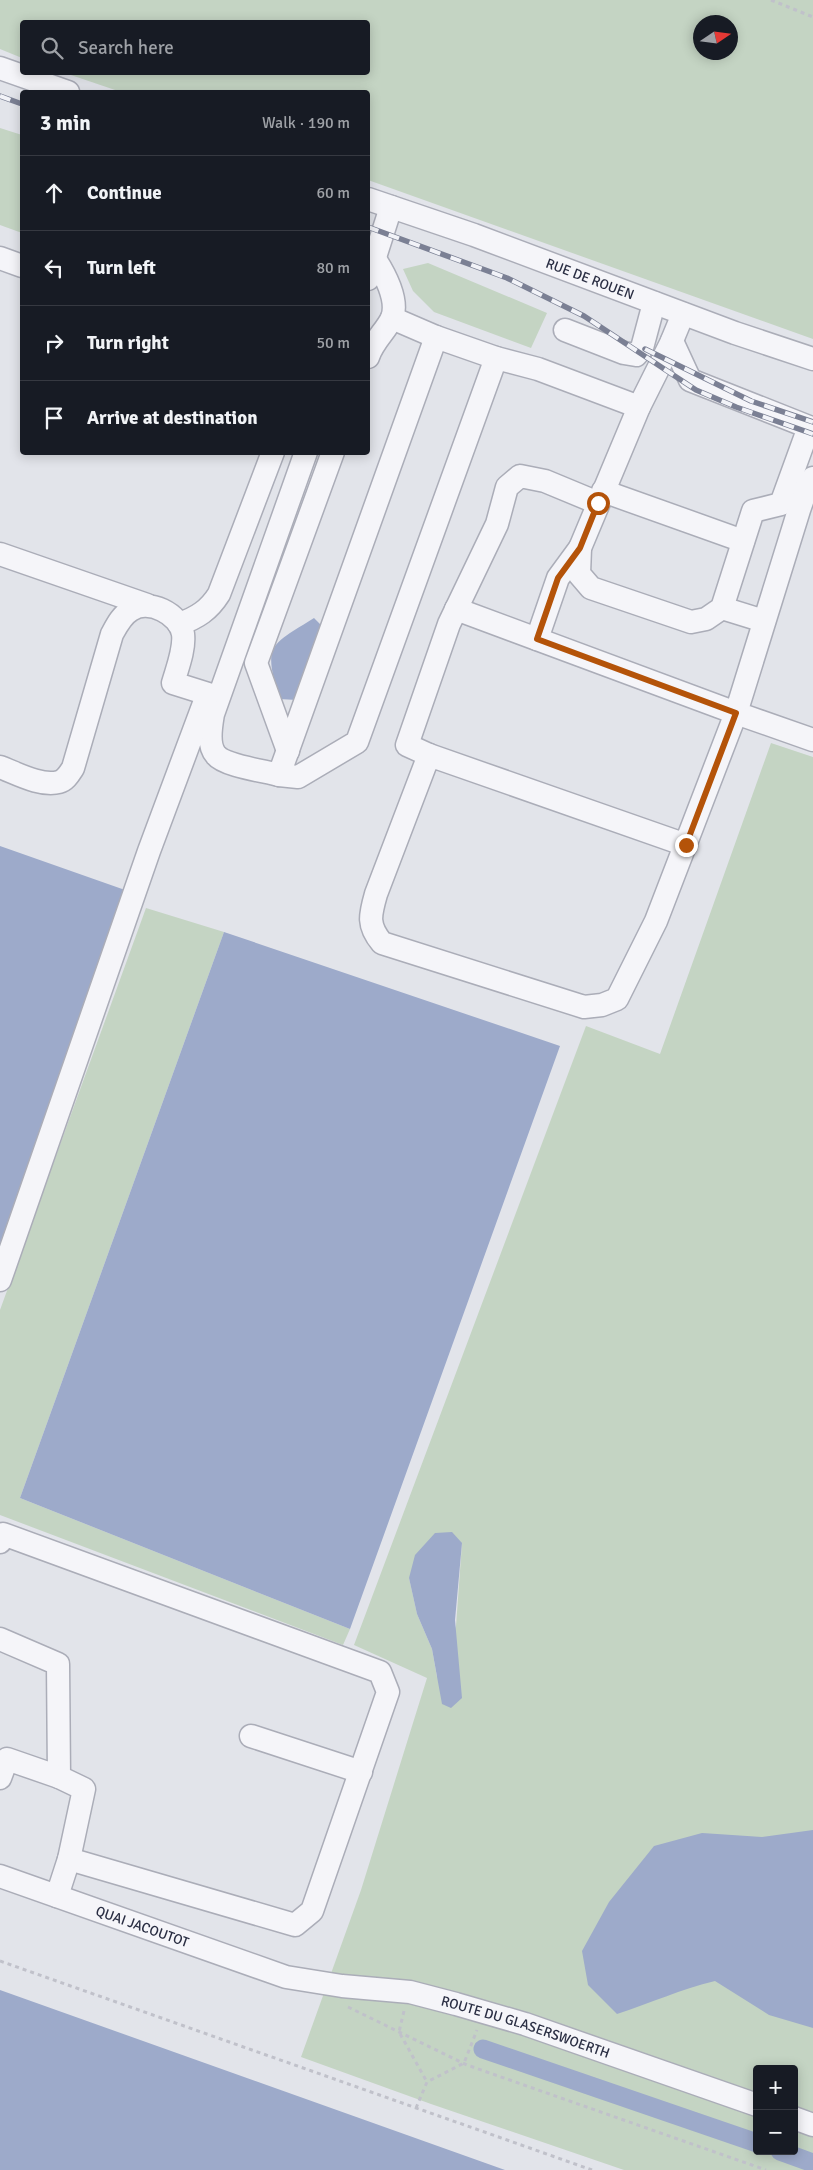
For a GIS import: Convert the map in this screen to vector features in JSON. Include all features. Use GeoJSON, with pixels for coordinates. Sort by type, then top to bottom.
{"type":"FeatureCollection","features":[{"type":"Feature","properties":{"kind":"street"},"geometry":{"type":"LineString","coordinates":[[0,68],[62,90]]}},
{"type":"Feature","properties":{"kind":"street","name":"RUE DE ROUEN"},"geometry":{"type":"LineString","coordinates":[[370,200],[465,232],[683,314],[813,359]]}},
{"type":"Feature","properties":{"kind":"street"},"geometry":{"type":"LineString","coordinates":[[370,351],[372,345],[392,318],[392,297],[382,271],[371,270],[392,207]]}},
{"type":"Feature","properties":{"kind":"street"},"geometry":{"type":"LineString","coordinates":[[0,258],[20,265]]}},
{"type":"Feature","properties":{"kind":"street"},"geometry":{"type":"LineString","coordinates":[[565,330],[624,354],[636,355],[642,348],[654,303]]}},
{"type":"Feature","properties":{"kind":"street"},"geometry":{"type":"LineString","coordinates":[[537,639],[558,578],[580,548],[639,407],[672,341],[683,314]]}},
{"type":"Feature","properties":{"kind":"street"},"geometry":{"type":"LineString","coordinates":[[392,318],[436,337],[496,358],[538,369],[639,407]]}},
{"type":"Feature","properties":{"kind":"street"},"geometry":{"type":"LineString","coordinates":[[279,774],[436,337]]}},
{"type":"Feature","properties":{"kind":"street"},"geometry":{"type":"LineString","coordinates":[[429,755],[376,894],[370,916],[374,933],[382,944],[584,1007],[602,1005],[616,999],[656,921],[736,713],[764,621],[803,444],[809,427],[690,380],[672,341]]}},
{"type":"Feature","properties":{"kind":"street"},"geometry":{"type":"LineString","coordinates":[[216,689],[211,733],[212,747],[217,756],[229,762],[298,777],[357,742],[496,358]]}},
{"type":"Feature","properties":{"kind":"street"},"geometry":{"type":"LineString","coordinates":[[179,624],[191,620],[203,612],[219,594],[272,455]]}},
{"type":"Feature","properties":{"kind":"street"},"geometry":{"type":"LineString","coordinates":[[0,1280],[148,851],[216,689],[232,662],[305,455]]}},
{"type":"Feature","properties":{"kind":"street"},"geometry":{"type":"LineString","coordinates":[[288,751],[256,663],[332,455]]}},
{"type":"Feature","properties":{"kind":"street"},"geometry":{"type":"LineString","coordinates":[[686,845],[429,755],[407,744],[448,624],[497,524],[507,487],[520,476],[601,497],[744,541]]}},
{"type":"Feature","properties":{"kind":"street"},"geometry":{"type":"LineString","coordinates":[[580,548],[579,574],[591,588],[691,622],[706,619],[722,608],[753,511],[790,507],[813,478]]}},
{"type":"Feature","properties":{"kind":"street"},"geometry":{"type":"LineString","coordinates":[[0,554],[147,605],[173,616],[183,634],[173,683],[216,689]]}},
{"type":"Feature","properties":{"kind":"street"},"geometry":{"type":"LineString","coordinates":[[0,767],[42,782],[60,782],[67,778],[73,768],[112,634],[120,621],[132,609],[147,605]]}},
{"type":"Feature","properties":{"kind":"street"},"geometry":{"type":"LineString","coordinates":[[722,608],[764,621]]}},
{"type":"Feature","properties":{"kind":"street"},"geometry":{"type":"LineString","coordinates":[[456,609],[813,740]]}},
{"type":"Feature","properties":{"kind":"street"},"geometry":{"type":"LineString","coordinates":[[0,1542],[3,1534],[380,1672],[388,1692],[312,1912],[295,1925],[69,1859]]}},
{"type":"Feature","properties":{"kind":"street"},"geometry":{"type":"LineString","coordinates":[[0,1639],[58,1664],[59,1777]]}},
{"type":"Feature","properties":{"kind":"street"},"geometry":{"type":"LineString","coordinates":[[251,1736],[360,1772]]}},
{"type":"Feature","properties":{"kind":"street"},"geometry":{"type":"LineString","coordinates":[[0,1778],[8,1759],[59,1777],[84,1789],[69,1859],[57,1896]]}},
{"type":"Feature","properties":{"kind":"street","name":"QUAI JACOUTOT"},"geometry":{"type":"LineString","coordinates":[[0,1876],[286,1977]]}},
{"type":"Feature","properties":{"kind":"street","name":"ROUTE DU GLASERSWOERTH"},"geometry":{"type":"LineString","coordinates":[[286,1977],[342,1986],[410,1992],[485,2012],[525,2024],[753,2104]]}},
{"type":"Feature","properties":{"kind":"street"},"geometry":{"type":"LineString","coordinates":[[798,2119],[813,2125]]}},
{"type":"Feature","properties":{"kind":"path"},"geometry":{"type":"LineString","coordinates":[[771,0],[813,17]]}},
{"type":"Feature","properties":{"kind":"path"},"geometry":{"type":"LineString","coordinates":[[0,1961],[592,2170]]}},
{"type":"Feature","properties":{"kind":"path"},"geometry":{"type":"LineString","coordinates":[[410,1992],[399,2032],[427,2082]]}},
{"type":"Feature","properties":{"kind":"path"},"geometry":{"type":"LineString","coordinates":[[347,2006],[464,2063],[766,2170]]}},
{"type":"Feature","properties":{"kind":"path"},"geometry":{"type":"LineString","coordinates":[[416,2108],[427,2082],[464,2063],[485,2012]]}},
{"type":"Feature","properties":{"kind":"green space"},"geometry":{"type":"Polygon","coordinates":[[[0,0],[813,0],[813,339],[370,181],[370,90],[115,90],[71,75],[370,75],[370,20],[20,20],[20,57],[0,49],[0,0]]]}},
{"type":"Feature","properties":{"kind":"green space"},"geometry":{"type":"Polygon","coordinates":[[[0,128],[20,134],[20,232],[0,225],[0,128]]]}},
{"type":"Feature","properties":{"kind":"green space"},"geometry":{"type":"Polygon","coordinates":[[[428,263],[547,313],[531,348],[434,312],[413,291],[403,269],[428,263]]]}},
{"type":"Feature","properties":{"kind":"green space"},"geometry":{"type":"Polygon","coordinates":[[[771,743],[813,757],[813,2170],[624,2170],[301,2057],[361,1890],[427,1678],[354,1645],[586,1026],[660,1054],[771,743]],[[462,1543],[409,1578],[417,1614],[432,1649],[437,1677],[456,1626],[462,1543]]]}},
{"type":"Feature","properties":{"kind":"green space"},"geometry":{"type":"Polygon","coordinates":[[[146,908],[224,932],[20,1498],[350,1629],[343,1645],[0,1515],[0,1310],[146,908]]]}},
{"type":"Feature","properties":{"kind":"water"},"geometry":{"type":"Polygon","coordinates":[[[314,618],[324,628],[297,700],[279,699],[274,681],[271,657],[274,649],[287,635],[314,618]]]}},
{"type":"Feature","properties":{"kind":"water"},"geometry":{"type":"Polygon","coordinates":[[[0,846],[125,890],[0,1244],[0,846]]]}},
{"type":"Feature","properties":{"kind":"water"},"geometry":{"type":"Polygon","coordinates":[[[224,932],[560,1046],[350,1629],[20,1498],[224,932]]]}},
{"type":"Feature","properties":{"kind":"water"},"geometry":{"type":"Polygon","coordinates":[[[452,1532],[462,1543],[455,1620],[462,1698],[451,1708],[442,1704],[432,1649],[417,1614],[409,1578],[415,1555],[435,1533],[452,1532]]]}},
{"type":"Feature","properties":{"kind":"water"},"geometry":{"type":"Polygon","coordinates":[[[813,1830],[813,2028],[769,2015],[715,1981],[617,2014],[588,1985],[582,1951],[609,1902],[654,1846],[702,1833],[762,1837],[813,1830]]]}},
{"type":"Feature","properties":{"kind":"water"},"geometry":{"type":"Polygon","coordinates":[[[0,1990],[505,2170],[0,2170],[0,1990]]]}},
{"type":"Feature","properties":{"kind":"waterway"},"geometry":{"type":"LineString","coordinates":[[483,2049],[753,2142]]}},
{"type":"Feature","properties":{"kind":"waterway"},"geometry":{"type":"LineString","coordinates":[[791,2155],[813,2163]]}},
{"type":"Feature","properties":{"kind":"railway"},"geometry":{"type":"LineString","coordinates":[[0,96],[20,103]]}},
{"type":"Feature","properties":{"kind":"railway"},"geometry":{"type":"LineString","coordinates":[[370,228],[507,278],[584,316],[696,390],[736,407],[813,434]]}},
{"type":"Feature","properties":{"kind":"railway"},"geometry":{"type":"LineString","coordinates":[[645,349],[751,401],[813,422]]}},
{"type":"Feature","properties":{"kind":"route"},"geometry":{"type":"LineString","coordinates":[[598,503],[580,548],[558,578],[537,639],[736,713],[686,845]]}}]}
